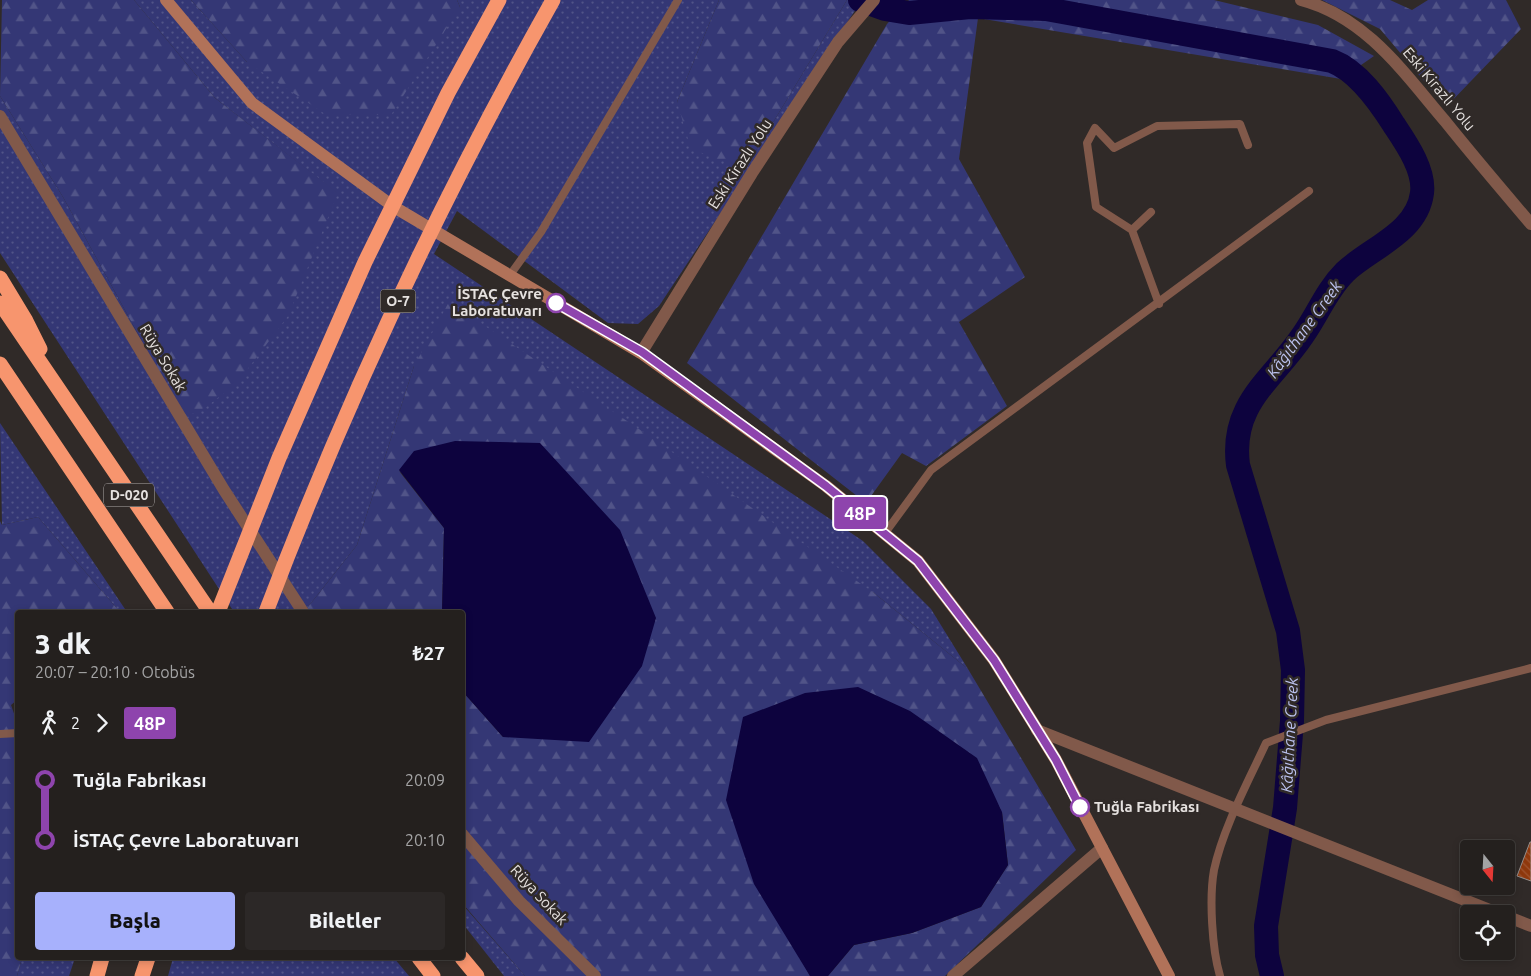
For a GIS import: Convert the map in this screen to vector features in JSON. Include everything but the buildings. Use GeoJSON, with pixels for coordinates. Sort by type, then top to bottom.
{"type":"FeatureCollection","features":[{"type":"Feature","properties":{"kind":"highway"},"geometry":{"type":"LineString","coordinates":[[219,610],[279,458],[365,262],[448,93],[499,0]]}},
{"type":"Feature","properties":{"kind":"highway","name":"O-7"},"geometry":{"type":"LineString","coordinates":[[267,610],[346,415],[402,292],[487,119],[552,0]]}},
{"type":"Feature","properties":{"kind":"highway"},"geometry":{"type":"LineString","coordinates":[[0,278],[26,321],[40,349],[50,377]]}},
{"type":"Feature","properties":{"kind":"highway","name":"D-020"},"geometry":{"type":"LineString","coordinates":[[0,303],[209,610]]}},
{"type":"Feature","properties":{"kind":"highway","name":"D-020"},"geometry":{"type":"LineString","coordinates":[[0,364],[166,610]]}},
{"type":"Feature","properties":{"kind":"highway"},"geometry":{"type":"LineString","coordinates":[[97,976],[101,960]]}},
{"type":"Feature","properties":{"kind":"highway"},"geometry":{"type":"LineString","coordinates":[[142,976],[147,960]]}},
{"type":"Feature","properties":{"kind":"highway"},"geometry":{"type":"LineString","coordinates":[[421,960],[433,976]]}},
{"type":"Feature","properties":{"kind":"highway"},"geometry":{"type":"LineString","coordinates":[[464,960],[477,976]]}},
{"type":"Feature","properties":{"kind":"main road"},"geometry":{"type":"LineString","coordinates":[[166,0],[252,103],[394,208],[642,352],[826,486],[885,532],[918,561],[988,652],[1037,730],[1169,976]]}},
{"type":"Feature","properties":{"kind":"street","name":"Eski Kirazlı Yolu"},"geometry":{"type":"LineString","coordinates":[[642,352],[752,173],[838,42],[874,0]]}},
{"type":"Feature","properties":{"kind":"street","name":"Eski Kirazlı Yolu"},"geometry":{"type":"LineString","coordinates":[[1301,0],[1318,4],[1347,19],[1386,52],[1531,224]]}},
{"type":"Feature","properties":{"kind":"street","name":"Rüya Sokak"},"geometry":{"type":"LineString","coordinates":[[0,116],[224,490],[301,610]]}},
{"type":"Feature","properties":{"kind":"street"},"geometry":{"type":"LineString","coordinates":[[1037,730],[1477,905]]}},
{"type":"Feature","properties":{"kind":"street","name":"Rüya Sokak"},"geometry":{"type":"LineString","coordinates":[[465,838],[519,901],[595,976]]}},
{"type":"Feature","properties":{"kind":"street"},"geometry":{"type":"LineString","coordinates":[[953,976],[1102,848]]}},
{"type":"Feature","properties":{"kind":"street"},"geometry":{"type":"LineString","coordinates":[[1515,920],[1531,926]]}},
{"type":"Feature","properties":{"kind":"lane"},"geometry":{"type":"LineString","coordinates":[[510,275],[541,232],[678,0]]}},
{"type":"Feature","properties":{"kind":"lane"},"geometry":{"type":"LineString","coordinates":[[1159,304],[1132,230],[1096,207],[1087,143],[1095,128],[1114,148],[1157,126],[1240,124],[1248,146]]}},
{"type":"Feature","properties":{"kind":"lane"},"geometry":{"type":"LineString","coordinates":[[885,532],[931,470],[1159,304],[1309,191]]}},
{"type":"Feature","properties":{"kind":"lane"},"geometry":{"type":"LineString","coordinates":[[1132,230],[1150,212]]}},
{"type":"Feature","properties":{"kind":"lane"},"geometry":{"type":"LineString","coordinates":[[1220,976],[1212,928],[1214,870],[1235,808],[1266,743],[1326,720],[1531,668]]}},
{"type":"Feature","properties":{"kind":"lane"},"geometry":{"type":"LineString","coordinates":[[0,734],[15,733]]}},
{"type":"Feature","properties":{"kind":"green space"},"geometry":{"type":"Polygon","coordinates":[[[2,0],[134,0],[215,98],[338,193],[288,316],[237,383],[206,407],[184,418],[63,197],[0,96],[2,0]]]}},
{"type":"Feature","properties":{"kind":"green space"},"geometry":{"type":"Polygon","coordinates":[[[134,0],[191,0],[247,62],[460,7],[457,0],[719,0],[677,102],[745,169],[847,0],[862,0],[659,306],[638,324],[608,323],[457,211],[434,254],[863,541],[931,609],[968,669],[874,593],[414,366],[357,545],[306,610],[233,610],[0,253],[0,96],[63,197],[184,418],[337,193],[215,98],[134,0]]]}},
{"type":"Feature","properties":{"kind":"green space"},"geometry":{"type":"Polygon","coordinates":[[[191,0],[457,0],[460,7],[391,115],[325,114],[247,62],[191,0]]]}},
{"type":"Feature","properties":{"kind":"green space"},"geometry":{"type":"Polygon","coordinates":[[[719,0],[847,0],[745,169],[691,149],[677,102],[719,0]]]}},
{"type":"Feature","properties":{"kind":"green space"},"geometry":{"type":"Polygon","coordinates":[[[909,0],[1214,0],[1318,25],[1374,56],[1341,79],[978,18],[959,159],[1025,277],[959,322],[1007,406],[926,466],[902,453],[866,503],[687,363],[887,24],[909,0]]]}},
{"type":"Feature","properties":{"kind":"green space"},"geometry":{"type":"Polygon","coordinates":[[[1322,0],[1390,0],[1412,10],[1428,0],[1506,0],[1521,29],[1446,107],[1380,29],[1322,0]]]}},
{"type":"Feature","properties":{"kind":"green space"},"geometry":{"type":"Polygon","coordinates":[[[449,302],[636,427],[874,593],[968,669],[1076,850],[945,976],[828,976],[854,945],[912,933],[981,907],[1008,865],[1002,812],[797,952],[810,976],[525,976],[465,906],[465,694],[503,737],[642,666],[399,471],[444,528],[442,610],[306,610],[357,545],[414,366],[449,302]]]}},
{"type":"Feature","properties":{"kind":"green space"},"geometry":{"type":"Polygon","coordinates":[[[0,423],[126,610],[118,610],[38,517],[2,525],[0,423]]]}},
{"type":"Feature","properties":{"kind":"green space"},"geometry":{"type":"Polygon","coordinates":[[[38,517],[118,610],[15,610],[15,702],[11,705],[15,716],[15,960],[21,960],[17,976],[0,976],[0,521],[2,525],[38,517]]]}},
{"type":"Feature","properties":{"kind":"green space"},"geometry":{"type":"Polygon","coordinates":[[[465,907],[525,976],[504,976],[465,927],[465,907]]]}},
{"type":"Feature","properties":{"kind":"green space"},"geometry":{"type":"Polygon","coordinates":[[[21,960],[74,960],[69,976],[17,976],[21,960]]]}},
{"type":"Feature","properties":{"kind":"green space"},"geometry":{"type":"Polygon","coordinates":[[[172,960],[396,960],[409,976],[168,976],[172,960]]]}},
{"type":"Feature","properties":{"kind":"shaded area"},"geometry":{"type":"Polygon","coordinates":[[[455,441],[540,443],[620,530],[656,618],[642,666],[589,742],[503,737],[465,694],[465,610],[442,610],[444,528],[399,470],[414,451],[455,441]]]}},
{"type":"Feature","properties":{"kind":"shaded area"},"geometry":{"type":"Polygon","coordinates":[[[858,687],[910,711],[977,758],[1002,812],[1008,865],[981,907],[912,933],[854,945],[828,976],[810,976],[754,884],[726,800],[743,717],[805,693],[858,687]]]}},
{"type":"Feature","properties":{"kind":"waterway","name":"Kâğıthane Creek"},"geometry":{"type":"LineString","coordinates":[[860,0],[885,9],[909,13],[970,7],[1046,9],[1332,61],[1351,72],[1375,97],[1404,140],[1418,166],[1421,175],[1422,193],[1418,207],[1411,219],[1402,229],[1355,263],[1338,279],[1303,335],[1247,408],[1237,443],[1238,465],[1288,631],[1293,670],[1292,721],[1285,808],[1266,926],[1267,955],[1272,976]]}},
{"type":"Feature","properties":{"kind":"bus line","name":"48P"},"geometry":{"type":"LineString","coordinates":[[556,303],[642,352],[826,486],[885,532],[918,561],[994,660],[1056,760],[1080,807]]}},
{"type":"Feature","properties":{"kind":"place","name":"İSTAÇ Çevre Laboratuvarı"},"geometry":{"type":"Point","coordinates":[556,303]}},
{"type":"Feature","properties":{"kind":"place","name":"Tuğla Fabrikası"},"geometry":{"type":"Point","coordinates":[1080,807]}}]}
